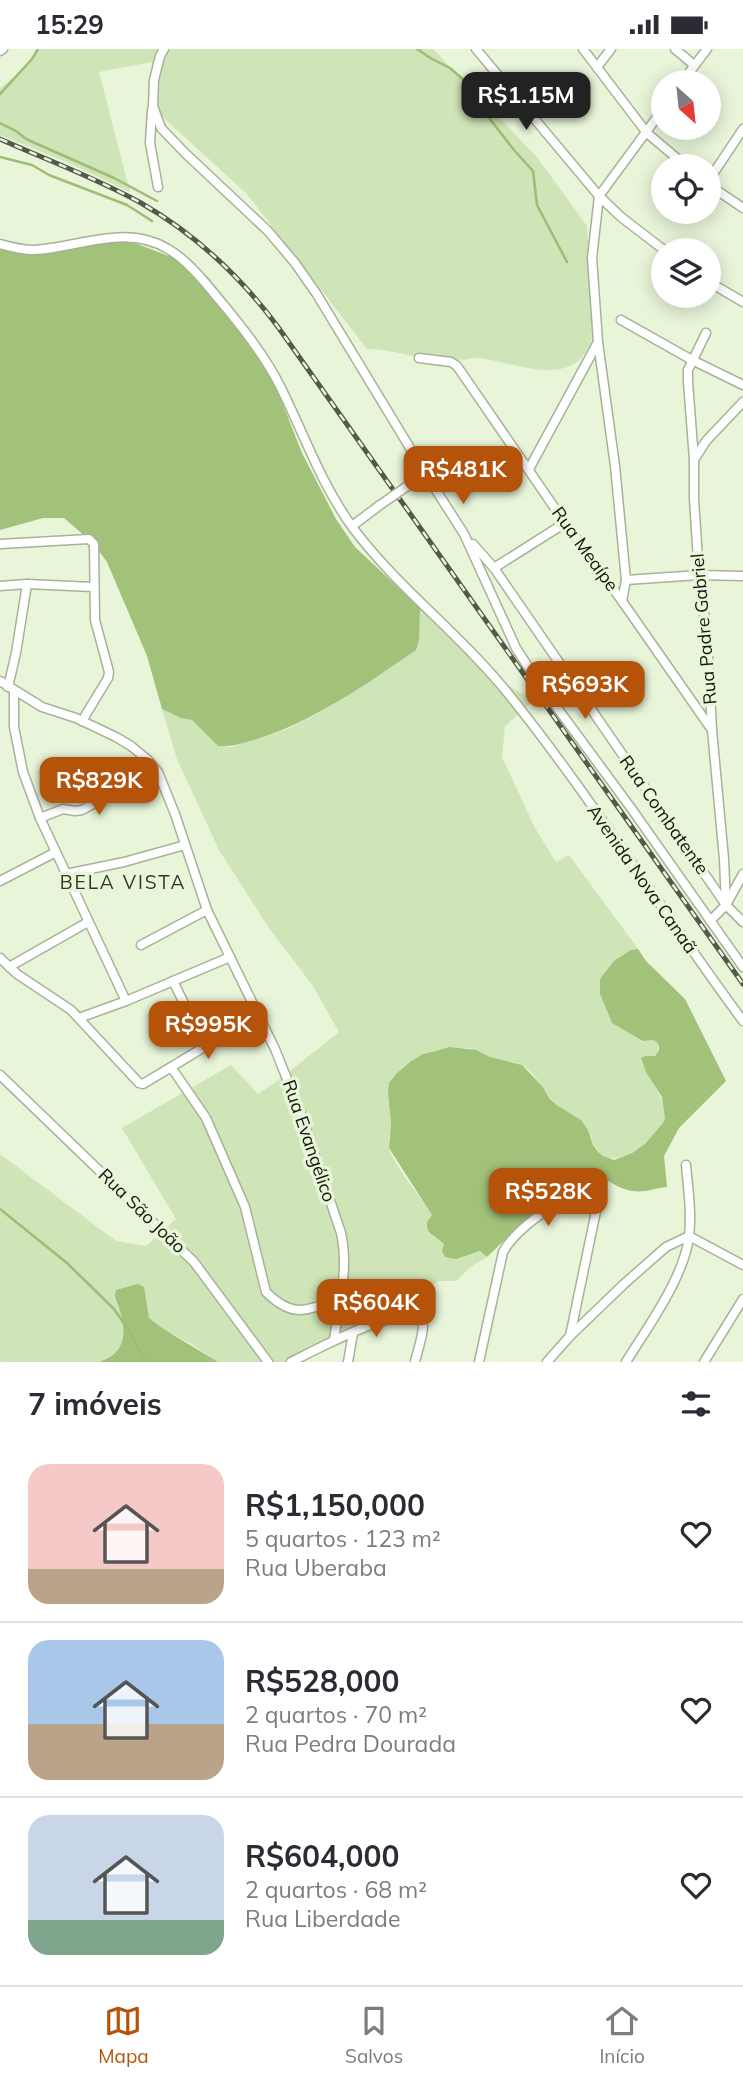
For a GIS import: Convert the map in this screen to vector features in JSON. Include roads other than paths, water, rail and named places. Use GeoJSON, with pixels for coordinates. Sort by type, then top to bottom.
{"type":"FeatureCollection","features":[{"type":"Feature","properties":{"kind":"street"},"geometry":{"type":"LineString","coordinates":[[158,187],[150,143],[154,80],[164,49]]}},
{"type":"Feature","properties":{"kind":"street"},"geometry":{"type":"LineString","coordinates":[[476,49],[599,196],[651,240]]}},
{"type":"Feature","properties":{"kind":"street"},"geometry":{"type":"LineString","coordinates":[[583,49],[647,133],[672,154]]}},
{"type":"Feature","properties":{"kind":"street"},"geometry":{"type":"LineString","coordinates":[[597,67],[611,49]]}},
{"type":"Feature","properties":{"kind":"street"},"geometry":{"type":"LineString","coordinates":[[675,49],[694,65]]}},
{"type":"Feature","properties":{"kind":"street"},"geometry":{"type":"LineString","coordinates":[[690,70],[707,49]]}},
{"type":"Feature","properties":{"kind":"street"},"geometry":{"type":"LineString","coordinates":[[153,106],[162,128],[177,145],[268,231],[295,263],[362,366],[464,534],[516,648],[743,967]]}},
{"type":"Feature","properties":{"kind":"street"},"geometry":{"type":"LineString","coordinates":[[622,601],[626,580],[615,466],[598,342],[592,258],[599,196],[651,127]]}},
{"type":"Feature","properties":{"kind":"street"},"geometry":{"type":"LineString","coordinates":[[721,164],[743,129]]}},
{"type":"Feature","properties":{"kind":"street"},"geometry":{"type":"LineString","coordinates":[[721,192],[743,208]]}},
{"type":"Feature","properties":{"kind":"street","name":"Avenida Nova Canaã"},"geometry":{"type":"LineString","coordinates":[[0,244],[30,250],[95,239],[140,239],[172,251],[211,290],[264,359],[327,488],[352,526],[380,562],[481,663],[542,737],[743,1021]]}},
{"type":"Feature","properties":{"kind":"street"},"geometry":{"type":"LineString","coordinates":[[721,289],[743,302]]}},
{"type":"Feature","properties":{"kind":"street"},"geometry":{"type":"LineString","coordinates":[[621,320],[743,385]]}},
{"type":"Feature","properties":{"kind":"street","name":"Rua Padre Gabriel"},"geometry":{"type":"LineString","coordinates":[[706,334],[688,370],[688,382],[699,575],[707,636],[726,905]]}},
{"type":"Feature","properties":{"kind":"street"},"geometry":{"type":"LineString","coordinates":[[529,469],[598,342]]}},
{"type":"Feature","properties":{"kind":"street","name":"Rua Meaípe"},"geometry":{"type":"LineString","coordinates":[[419,358],[451,362],[457,366],[712,730]]}},
{"type":"Feature","properties":{"kind":"street"},"geometry":{"type":"LineString","coordinates":[[694,460],[706,441],[743,402]]}},
{"type":"Feature","properties":{"kind":"street"},"geometry":{"type":"LineString","coordinates":[[352,526],[406,487],[427,477]]}},
{"type":"Feature","properties":{"kind":"street"},"geometry":{"type":"LineString","coordinates":[[494,568],[565,523]]}},
{"type":"Feature","properties":{"kind":"street","name":"Rua Combatente"},"geometry":{"type":"LineString","coordinates":[[464,534],[494,568],[726,905],[743,922]]}},
{"type":"Feature","properties":{"kind":"street"},"geometry":{"type":"LineString","coordinates":[[0,544],[89,539],[94,544],[93,587],[97,631],[109,672],[82,721]]}},
{"type":"Feature","properties":{"kind":"street"},"geometry":{"type":"LineString","coordinates":[[626,580],[699,575],[743,576]]}},
{"type":"Feature","properties":{"kind":"street"},"geometry":{"type":"LineString","coordinates":[[0,586],[27,583],[93,587]]}},
{"type":"Feature","properties":{"kind":"street"},"geometry":{"type":"LineString","coordinates":[[27,583],[16,653],[7,686],[16,745],[40,818],[126,1002]]}},
{"type":"Feature","properties":{"kind":"street","name":"Rua Evangélico"},"geometry":{"type":"LineString","coordinates":[[7,686],[42,707],[82,721],[131,746],[158,772],[207,911],[259,1014],[301,1114],[341,1233],[345,1265],[334,1341]]}},
{"type":"Feature","properties":{"kind":"street"},"geometry":{"type":"LineString","coordinates":[[40,818],[63,809],[82,810],[143,777]]}},
{"type":"Feature","properties":{"kind":"street"},"geometry":{"type":"LineString","coordinates":[[66,874],[185,845]]}},
{"type":"Feature","properties":{"kind":"street"},"geometry":{"type":"LineString","coordinates":[[1,877],[56,852]]}},
{"type":"Feature","properties":{"kind":"street"},"geometry":{"type":"LineString","coordinates":[[710,921],[726,905],[743,874]]}},
{"type":"Feature","properties":{"kind":"street"},"geometry":{"type":"LineString","coordinates":[[141,945],[207,911]]}},
{"type":"Feature","properties":{"kind":"street"},"geometry":{"type":"LineString","coordinates":[[9,967],[88,922]]}},
{"type":"Feature","properties":{"kind":"street"},"geometry":{"type":"LineString","coordinates":[[79,1019],[126,1002],[230,957]]}},
{"type":"Feature","properties":{"kind":"street"},"geometry":{"type":"LineString","coordinates":[[0,958],[63,1003],[135,1081],[144,1084],[259,1014]]}},
{"type":"Feature","properties":{"kind":"street"},"geometry":{"type":"LineString","coordinates":[[173,981],[205,1047]]}},
{"type":"Feature","properties":{"kind":"street"},"geometry":{"type":"LineString","coordinates":[[171,1067],[206,1118],[245,1206],[266,1292],[290,1308],[301,1311],[341,1297]]}},
{"type":"Feature","properties":{"kind":"street","name":"Rua São João"},"geometry":{"type":"LineString","coordinates":[[0,1076],[194,1262],[268,1362]]}},
{"type":"Feature","properties":{"kind":"street"},"geometry":{"type":"LineString","coordinates":[[626,1362],[685,1258],[690,1236],[686,1165]]}},
{"type":"Feature","properties":{"kind":"street"},"geometry":{"type":"LineString","coordinates":[[479,1362],[503,1252],[519,1231],[581,1186],[592,1184],[598,1190],[599,1197],[570,1336]]}},
{"type":"Feature","properties":{"kind":"street"},"geometry":{"type":"LineString","coordinates":[[690,1236],[743,1265]]}},
{"type":"Feature","properties":{"kind":"street"},"geometry":{"type":"LineString","coordinates":[[547,1362],[624,1284],[666,1247],[690,1236]]}},
{"type":"Feature","properties":{"kind":"street"},"geometry":{"type":"LineString","coordinates":[[704,1362],[743,1299]]}},
{"type":"Feature","properties":{"kind":"street"},"geometry":{"type":"LineString","coordinates":[[291,1362],[353,1333],[417,1310],[422,1314],[424,1323],[415,1362]]}},
{"type":"Feature","properties":{"kind":"street"},"geometry":{"type":"LineString","coordinates":[[348,1362],[353,1333]]}},
{"type":"Feature","properties":{"kind":"waterway"},"geometry":{"type":"LineString","coordinates":[[0,94],[38,49]]}},
{"type":"Feature","properties":{"kind":"waterway"},"geometry":{"type":"LineString","coordinates":[[417,49],[450,68],[465,81],[483,110],[533,171],[537,205],[567,262]]}},
{"type":"Feature","properties":{"kind":"waterway"},"geometry":{"type":"LineString","coordinates":[[0,123],[26,139],[114,178],[157,201]]}},
{"type":"Feature","properties":{"kind":"waterway"},"geometry":{"type":"LineString","coordinates":[[0,157],[32,165],[49,175],[127,205],[152,221]]}},
{"type":"Feature","properties":{"kind":"waterway"},"geometry":{"type":"LineString","coordinates":[[0,1209],[67,1263],[114,1309],[146,1362]]}},
{"type":"Feature","properties":{"kind":"railway"},"geometry":{"type":"LineString","coordinates":[[0,139],[89,177],[161,215],[216,258],[249,291],[278,327],[743,984]]}},
{"type":"Feature","properties":{"kind":"district","name":"BELA VISTA"},"geometry":{"type":"Point","coordinates":[123,882]}}]}
